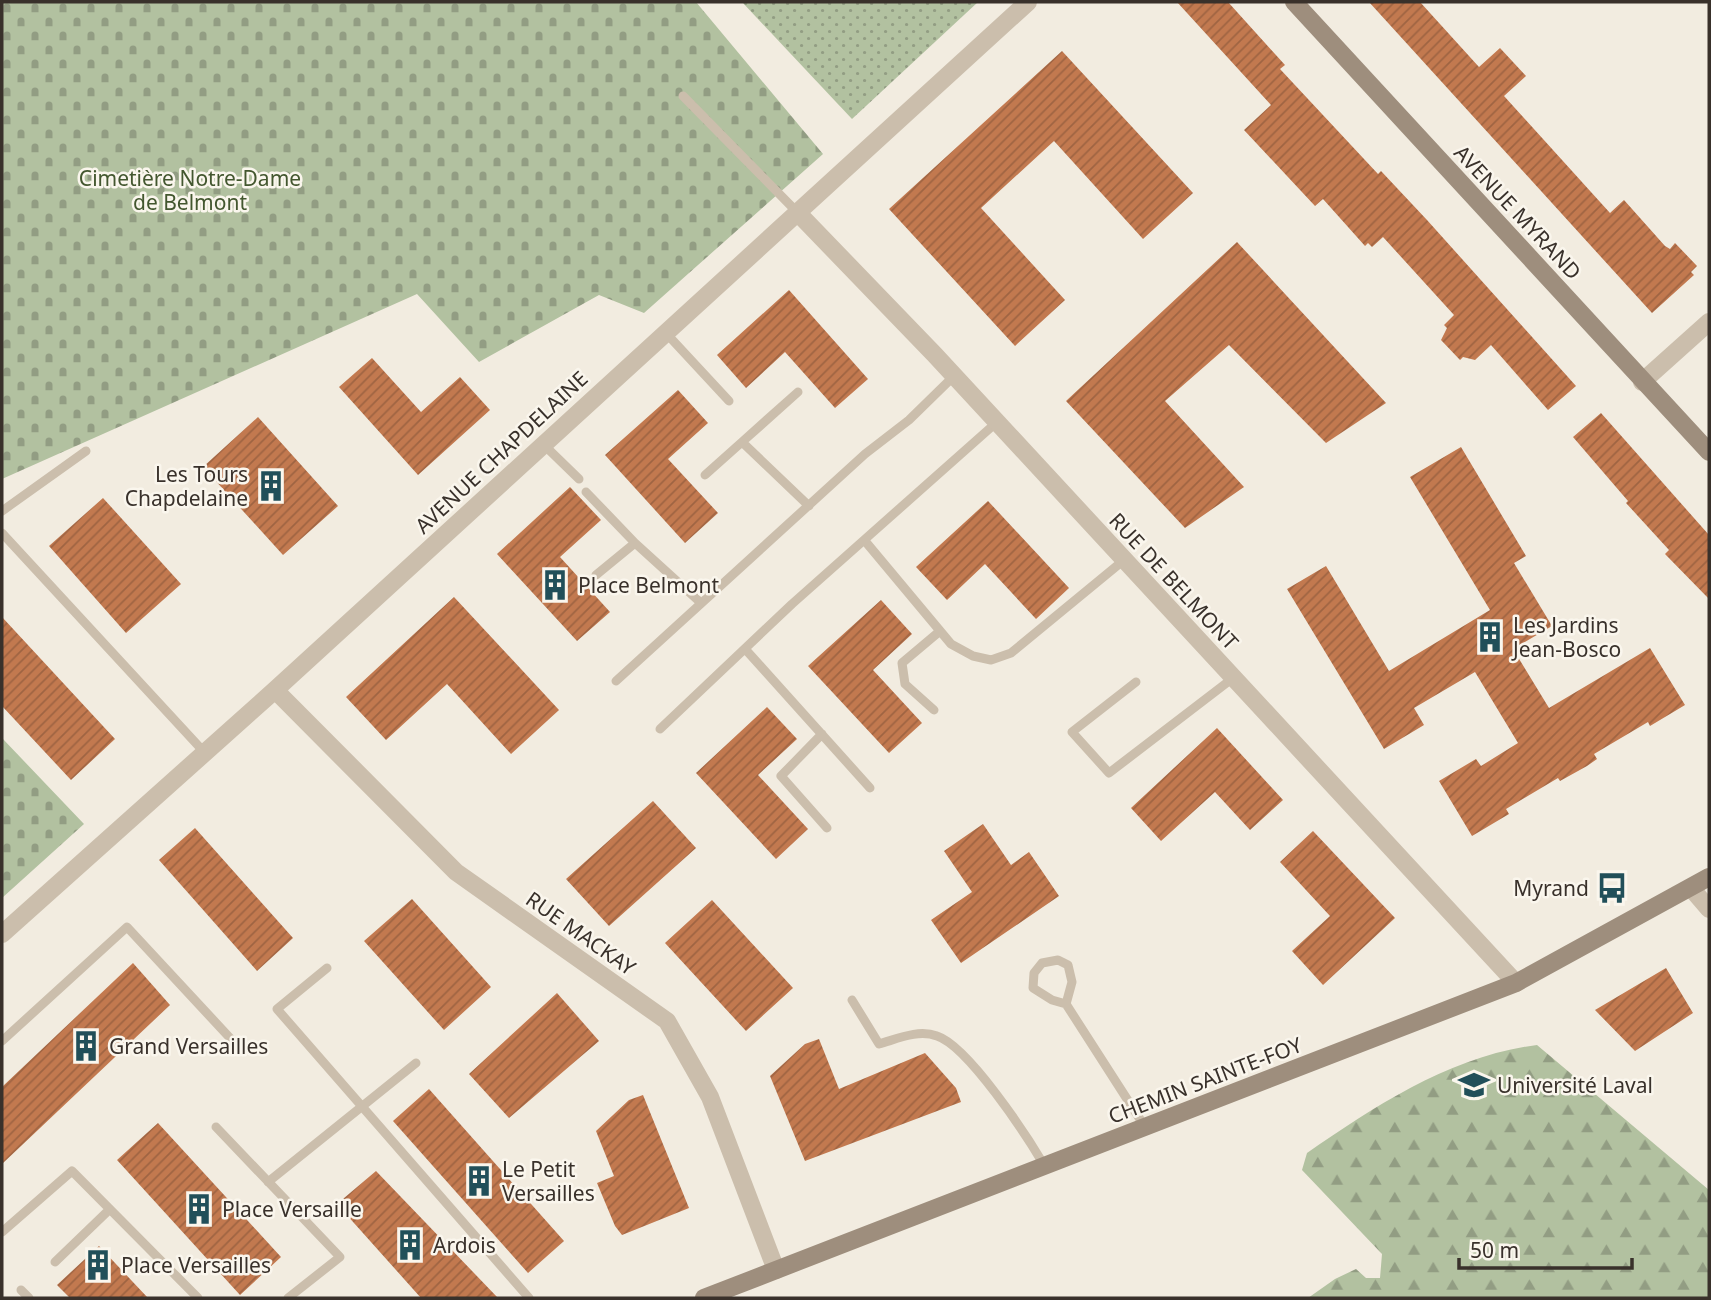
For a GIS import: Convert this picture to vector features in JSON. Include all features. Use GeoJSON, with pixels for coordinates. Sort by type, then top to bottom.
{"type":"FeatureCollection","features":[{"type":"Feature","properties":{"kind":"main road","name":"AVENUE MYRAND"},"geometry":{"type":"LineString","coordinates":[[1294,2],[1709,452]]}},
{"type":"Feature","properties":{"kind":"main road","name":"CHEMIN SAINTE-FOY"},"geometry":{"type":"LineString","coordinates":[[704,1298],[1516,984],[1709,877]]}},
{"type":"Feature","properties":{"kind":"street","name":"AVENUE CHAPDELAINE"},"geometry":{"type":"LineString","coordinates":[[2,934],[275,690],[1028,2]]}},
{"type":"Feature","properties":{"kind":"street","name":"RUE DE BELMONT"},"geometry":{"type":"LineString","coordinates":[[797,212],[997,422],[1516,984]]}},
{"type":"Feature","properties":{"kind":"street"},"geometry":{"type":"LineString","coordinates":[[1642,382],[1709,322]]}},
{"type":"Feature","properties":{"kind":"street","name":"RUE MACKAY"},"geometry":{"type":"LineString","coordinates":[[275,690],[456,872],[667,1021],[710,1097],[776,1270]]}},
{"type":"Feature","properties":{"kind":"street"},"geometry":{"type":"LineString","coordinates":[[1691,887],[1709,909]]}},
{"type":"Feature","properties":{"kind":"lane"},"geometry":{"type":"LineString","coordinates":[[682,96],[797,212]]}},
{"type":"Feature","properties":{"kind":"lane"},"geometry":{"type":"LineString","coordinates":[[665,332],[729,401]]}},
{"type":"Feature","properties":{"kind":"lane"},"geometry":{"type":"LineString","coordinates":[[616,681],[865,454],[909,420],[954,376]]}},
{"type":"Feature","properties":{"kind":"lane"},"geometry":{"type":"LineString","coordinates":[[705,475],[798,392]]}},
{"type":"Feature","properties":{"kind":"lane"},"geometry":{"type":"LineString","coordinates":[[660,729],[792,604],[997,422]]}},
{"type":"Feature","properties":{"kind":"lane"},"geometry":{"type":"LineString","coordinates":[[742,442],[809,506]]}},
{"type":"Feature","properties":{"kind":"lane"},"geometry":{"type":"LineString","coordinates":[[543,444],[579,479]]}},
{"type":"Feature","properties":{"kind":"lane"},"geometry":{"type":"LineString","coordinates":[[2,511],[86,451]]}},
{"type":"Feature","properties":{"kind":"lane"},"geometry":{"type":"LineString","coordinates":[[586,492],[635,543],[701,604]]}},
{"type":"Feature","properties":{"kind":"lane"},"geometry":{"type":"LineString","coordinates":[[2,533],[205,753]]}},
{"type":"Feature","properties":{"kind":"lane"},"geometry":{"type":"LineString","coordinates":[[865,541],[951,644],[973,656],[991,660],[1011,653],[1124,560]]}},
{"type":"Feature","properties":{"kind":"lane"},"geometry":{"type":"LineString","coordinates":[[596,575],[635,543]]}},
{"type":"Feature","properties":{"kind":"lane"},"geometry":{"type":"LineString","coordinates":[[934,710],[905,684],[901,663],[940,631]]}},
{"type":"Feature","properties":{"kind":"lane"},"geometry":{"type":"LineString","coordinates":[[746,650],[870,788]]}},
{"type":"Feature","properties":{"kind":"lane"},"geometry":{"type":"LineString","coordinates":[[1136,682],[1072,732],[1109,773],[1233,678]]}},
{"type":"Feature","properties":{"kind":"lane"},"geometry":{"type":"LineString","coordinates":[[821,733],[781,776],[827,828]]}},
{"type":"Feature","properties":{"kind":"lane"},"geometry":{"type":"LineString","coordinates":[[2,1041],[127,927],[230,1038]]}},
{"type":"Feature","properties":{"kind":"lane"},"geometry":{"type":"LineString","coordinates":[[1066,1004],[1072,982],[1068,965],[1062,961],[1042,962],[1034,973],[1033,988],[1052,1000],[1066,1004],[1145,1127]]}},
{"type":"Feature","properties":{"kind":"lane"},"geometry":{"type":"LineString","coordinates":[[327,968],[277,1009],[360,1108],[529,1298]]}},
{"type":"Feature","properties":{"kind":"lane"},"geometry":{"type":"LineString","coordinates":[[852,1000],[879,1044],[920,1033],[940,1036],[954,1048],[998,1094],[1044,1165]]}},
{"type":"Feature","properties":{"kind":"lane"},"geometry":{"type":"LineString","coordinates":[[268,1182],[416,1063]]}},
{"type":"Feature","properties":{"kind":"lane"},"geometry":{"type":"LineString","coordinates":[[216,1127],[340,1257],[288,1298]]}},
{"type":"Feature","properties":{"kind":"lane"},"geometry":{"type":"LineString","coordinates":[[2,1232],[72,1171],[198,1298]]}},
{"type":"Feature","properties":{"kind":"lane"},"geometry":{"type":"LineString","coordinates":[[55,1262],[110,1209]]}},
{"type":"Feature","properties":{"kind":"lane"},"geometry":{"type":"LineString","coordinates":[[21,1290],[29,1298]]}},
{"type":"Feature","properties":{"kind":"green space","name":"Cimetière Notre-Dame de Belmont"},"geometry":{"type":"Polygon","coordinates":[[[2,2],[696,2],[823,154],[644,313],[599,295],[479,362],[417,294],[2,479],[2,2]]]}},
{"type":"Feature","properties":{"kind":"green space"},"geometry":{"type":"Polygon","coordinates":[[[742,2],[978,2],[852,119],[742,2]]]}},
{"type":"Feature","properties":{"kind":"green space"},"geometry":{"type":"Polygon","coordinates":[[[2,738],[84,824],[2,898],[2,738]]]}},
{"type":"Feature","properties":{"kind":"green space"},"geometry":{"type":"Polygon","coordinates":[[[1537,1045],[1709,1190],[1709,1298],[1308,1298],[1335,1279],[1356,1269],[1366,1278],[1380,1278],[1382,1254],[1302,1170],[1307,1153],[1360,1117],[1445,1071],[1505,1051],[1537,1045]]]}},
{"type":"Feature","properties":{"kind":"building"},"geometry":{"type":"Polygon","coordinates":[[[1177,2],[1228,2],[1285,65],[1280,69],[1378,174],[1381,171],[1427,220],[1576,386],[1548,410],[1491,345],[1475,360],[1463,357],[1460,360],[1441,340],[1447,328],[1444,325],[1454,315],[1383,237],[1372,247],[1368,243],[1365,246],[1323,199],[1315,206],[1244,130],[1271,105],[1177,2]]]}},
{"type":"Feature","properties":{"kind":"building"},"geometry":{"type":"Polygon","coordinates":[[[1369,2],[1420,2],[1479,67],[1500,48],[1526,76],[1504,96],[1610,213],[1624,200],[1665,246],[1670,249],[1675,243],[1697,266],[1691,272],[1694,275],[1652,313],[1369,2]]]}},
{"type":"Feature","properties":{"kind":"building"},"geometry":{"type":"Polygon","coordinates":[[[1062,51],[1193,193],[1143,239],[1054,141],[981,208],[1065,300],[1015,346],[889,209],[1062,51]]]}},
{"type":"Feature","properties":{"kind":"building"},"geometry":{"type":"Polygon","coordinates":[[[1237,242],[1386,403],[1326,443],[1229,345],[1165,401],[1244,487],[1185,528],[1066,401],[1237,242]]]}},
{"type":"Feature","properties":{"kind":"building"},"geometry":{"type":"Polygon","coordinates":[[[789,290],[868,379],[835,408],[785,352],[746,388],[717,355],[789,290]]]}},
{"type":"Feature","properties":{"kind":"building"},"geometry":{"type":"Polygon","coordinates":[[[372,358],[421,412],[460,377],[490,410],[418,475],[339,387],[372,358]]]}},
{"type":"Feature","properties":{"kind":"building"},"geometry":{"type":"Polygon","coordinates":[[[678,390],[708,423],[668,459],[718,513],[685,543],[605,455],[678,390]]]}},
{"type":"Feature","properties":{"kind":"building"},"geometry":{"type":"Polygon","coordinates":[[[1601,413],[1709,535],[1709,599],[1665,554],[1669,550],[1626,503],[1628,501],[1573,437],[1601,413]]]}},
{"type":"Feature","properties":{"kind":"building","name":"Les Tours Chapdelaine"},"geometry":{"type":"Polygon","coordinates":[[[258,417],[338,506],[283,555],[203,467],[258,417]]]}},
{"type":"Feature","properties":{"kind":"building","name":"Les Jardins Jean-Bosco"},"geometry":{"type":"Polygon","coordinates":[[[1461,447],[1526,556],[1514,563],[1552,626],[1513,649],[1549,708],[1650,648],[1685,705],[1650,726],[1648,722],[1594,754],[1597,759],[1587,766],[1560,781],[1558,778],[1506,809],[1509,814],[1472,836],[1439,781],[1476,759],[1481,766],[1518,743],[1475,672],[1414,708],[1424,725],[1384,749],[1287,589],[1326,566],[1389,671],[1490,610],[1410,477],[1461,447]]]}},
{"type":"Feature","properties":{"kind":"building","name":"Place Belmont"},"geometry":{"type":"Polygon","coordinates":[[[570,487],[601,520],[560,557],[610,612],[577,641],[497,554],[570,487]]]}},
{"type":"Feature","properties":{"kind":"building","name":"Les Tours Chapdelaine"},"geometry":{"type":"Polygon","coordinates":[[[103,498],[181,584],[126,633],[49,546],[103,498]]]}},
{"type":"Feature","properties":{"kind":"building"},"geometry":{"type":"Polygon","coordinates":[[[988,501],[1069,588],[1036,619],[985,564],[947,600],[916,567],[988,501]]]}},
{"type":"Feature","properties":{"kind":"building"},"geometry":{"type":"Polygon","coordinates":[[[454,597],[559,710],[511,754],[447,684],[386,740],[346,697],[454,597]]]}},
{"type":"Feature","properties":{"kind":"building"},"geometry":{"type":"Polygon","coordinates":[[[881,600],[912,634],[873,670],[922,723],[889,753],[808,666],[881,600]]]}},
{"type":"Feature","properties":{"kind":"building"},"geometry":{"type":"Polygon","coordinates":[[[2,617],[115,739],[71,780],[2,706],[2,617]]]}},
{"type":"Feature","properties":{"kind":"building"},"geometry":{"type":"Polygon","coordinates":[[[767,707],[797,739],[758,775],[808,829],[776,859],[696,773],[767,707]]]}},
{"type":"Feature","properties":{"kind":"building"},"geometry":{"type":"Polygon","coordinates":[[[1217,728],[1283,800],[1250,830],[1215,792],[1161,841],[1131,808],[1217,728]]]}},
{"type":"Feature","properties":{"kind":"building"},"geometry":{"type":"Polygon","coordinates":[[[653,801],[696,848],[609,926],[566,879],[653,801]]]}},
{"type":"Feature","properties":{"kind":"building"},"geometry":{"type":"Polygon","coordinates":[[[983,824],[1011,865],[1029,852],[1059,896],[961,963],[931,920],[972,892],[944,851],[983,824]]]}},
{"type":"Feature","properties":{"kind":"building"},"geometry":{"type":"Polygon","coordinates":[[[195,828],[293,938],[257,971],[159,860],[195,828]]]}},
{"type":"Feature","properties":{"kind":"building"},"geometry":{"type":"Polygon","coordinates":[[[1313,831],[1395,918],[1323,985],[1292,951],[1330,916],[1280,862],[1313,831]]]}},
{"type":"Feature","properties":{"kind":"building"},"geometry":{"type":"Polygon","coordinates":[[[412,899],[491,987],[444,1030],[364,941],[412,899]]]}},
{"type":"Feature","properties":{"kind":"building"},"geometry":{"type":"Polygon","coordinates":[[[712,900],[793,988],[746,1031],[665,943],[712,900]]]}},
{"type":"Feature","properties":{"kind":"building","name":"Grand Versailles"},"geometry":{"type":"Polygon","coordinates":[[[133,963],[170,1005],[2,1164],[2,1087],[133,963]]]}},
{"type":"Feature","properties":{"kind":"building"},"geometry":{"type":"Polygon","coordinates":[[[1666,968],[1693,1013],[1635,1051],[1595,1010],[1666,968]]]}},
{"type":"Feature","properties":{"kind":"building"},"geometry":{"type":"Polygon","coordinates":[[[557,993],[599,1041],[509,1118],[469,1074],[557,993]]]}},
{"type":"Feature","properties":{"kind":"building"},"geometry":{"type":"Polygon","coordinates":[[[819,1039],[839,1089],[925,1053],[956,1088],[961,1102],[805,1161],[770,1076],[805,1044],[819,1039]]]}},
{"type":"Feature","properties":{"kind":"building","name":"Le Petit Versailles"},"geometry":{"type":"Polygon","coordinates":[[[429,1089],[564,1241],[528,1273],[393,1121],[429,1089]]]}},
{"type":"Feature","properties":{"kind":"building"},"geometry":{"type":"Polygon","coordinates":[[[643,1095],[689,1208],[622,1235],[615,1226],[597,1183],[614,1176],[596,1131],[629,1100],[643,1095]]]}},
{"type":"Feature","properties":{"kind":"building","name":"Place Versaille"},"geometry":{"type":"Polygon","coordinates":[[[158,1123],[281,1257],[240,1295],[117,1160],[158,1123]]]}},
{"type":"Feature","properties":{"kind":"building","name":"Ardois"},"geometry":{"type":"Polygon","coordinates":[[[376,1171],[498,1298],[421,1298],[337,1204],[376,1171]]]}},
{"type":"Feature","properties":{"kind":"building","name":"Place Versailles"},"geometry":{"type":"Polygon","coordinates":[[[99,1246],[148,1298],[70,1298],[57,1285],[99,1246]]]}},
{"type":"Feature","properties":{"kind":"place","name":"Les Tours Chapdelaine"},"geometry":{"type":"Point","coordinates":[271,486]}},
{"type":"Feature","properties":{"kind":"place","name":"Place Belmont"},"geometry":{"type":"Point","coordinates":[555,585]}},
{"type":"Feature","properties":{"kind":"place","name":"Les Jardins Jean-Bosco"},"geometry":{"type":"Point","coordinates":[1490,637]}},
{"type":"Feature","properties":{"kind":"place","name":"Myrand"},"geometry":{"type":"Point","coordinates":[1612,888]}},
{"type":"Feature","properties":{"kind":"place","name":"Grand Versailles"},"geometry":{"type":"Point","coordinates":[86,1046]}},
{"type":"Feature","properties":{"kind":"place","name":"Université Laval"},"geometry":{"type":"Point","coordinates":[1474,1085]}},
{"type":"Feature","properties":{"kind":"place","name":"Le Petit Versailles"},"geometry":{"type":"Point","coordinates":[479,1181]}},
{"type":"Feature","properties":{"kind":"place","name":"Place Versaille"},"geometry":{"type":"Point","coordinates":[199,1209]}},
{"type":"Feature","properties":{"kind":"place","name":"Ardois"},"geometry":{"type":"Point","coordinates":[410,1245]}},
{"type":"Feature","properties":{"kind":"place","name":"Place Versailles"},"geometry":{"type":"Point","coordinates":[98,1265]}}]}
